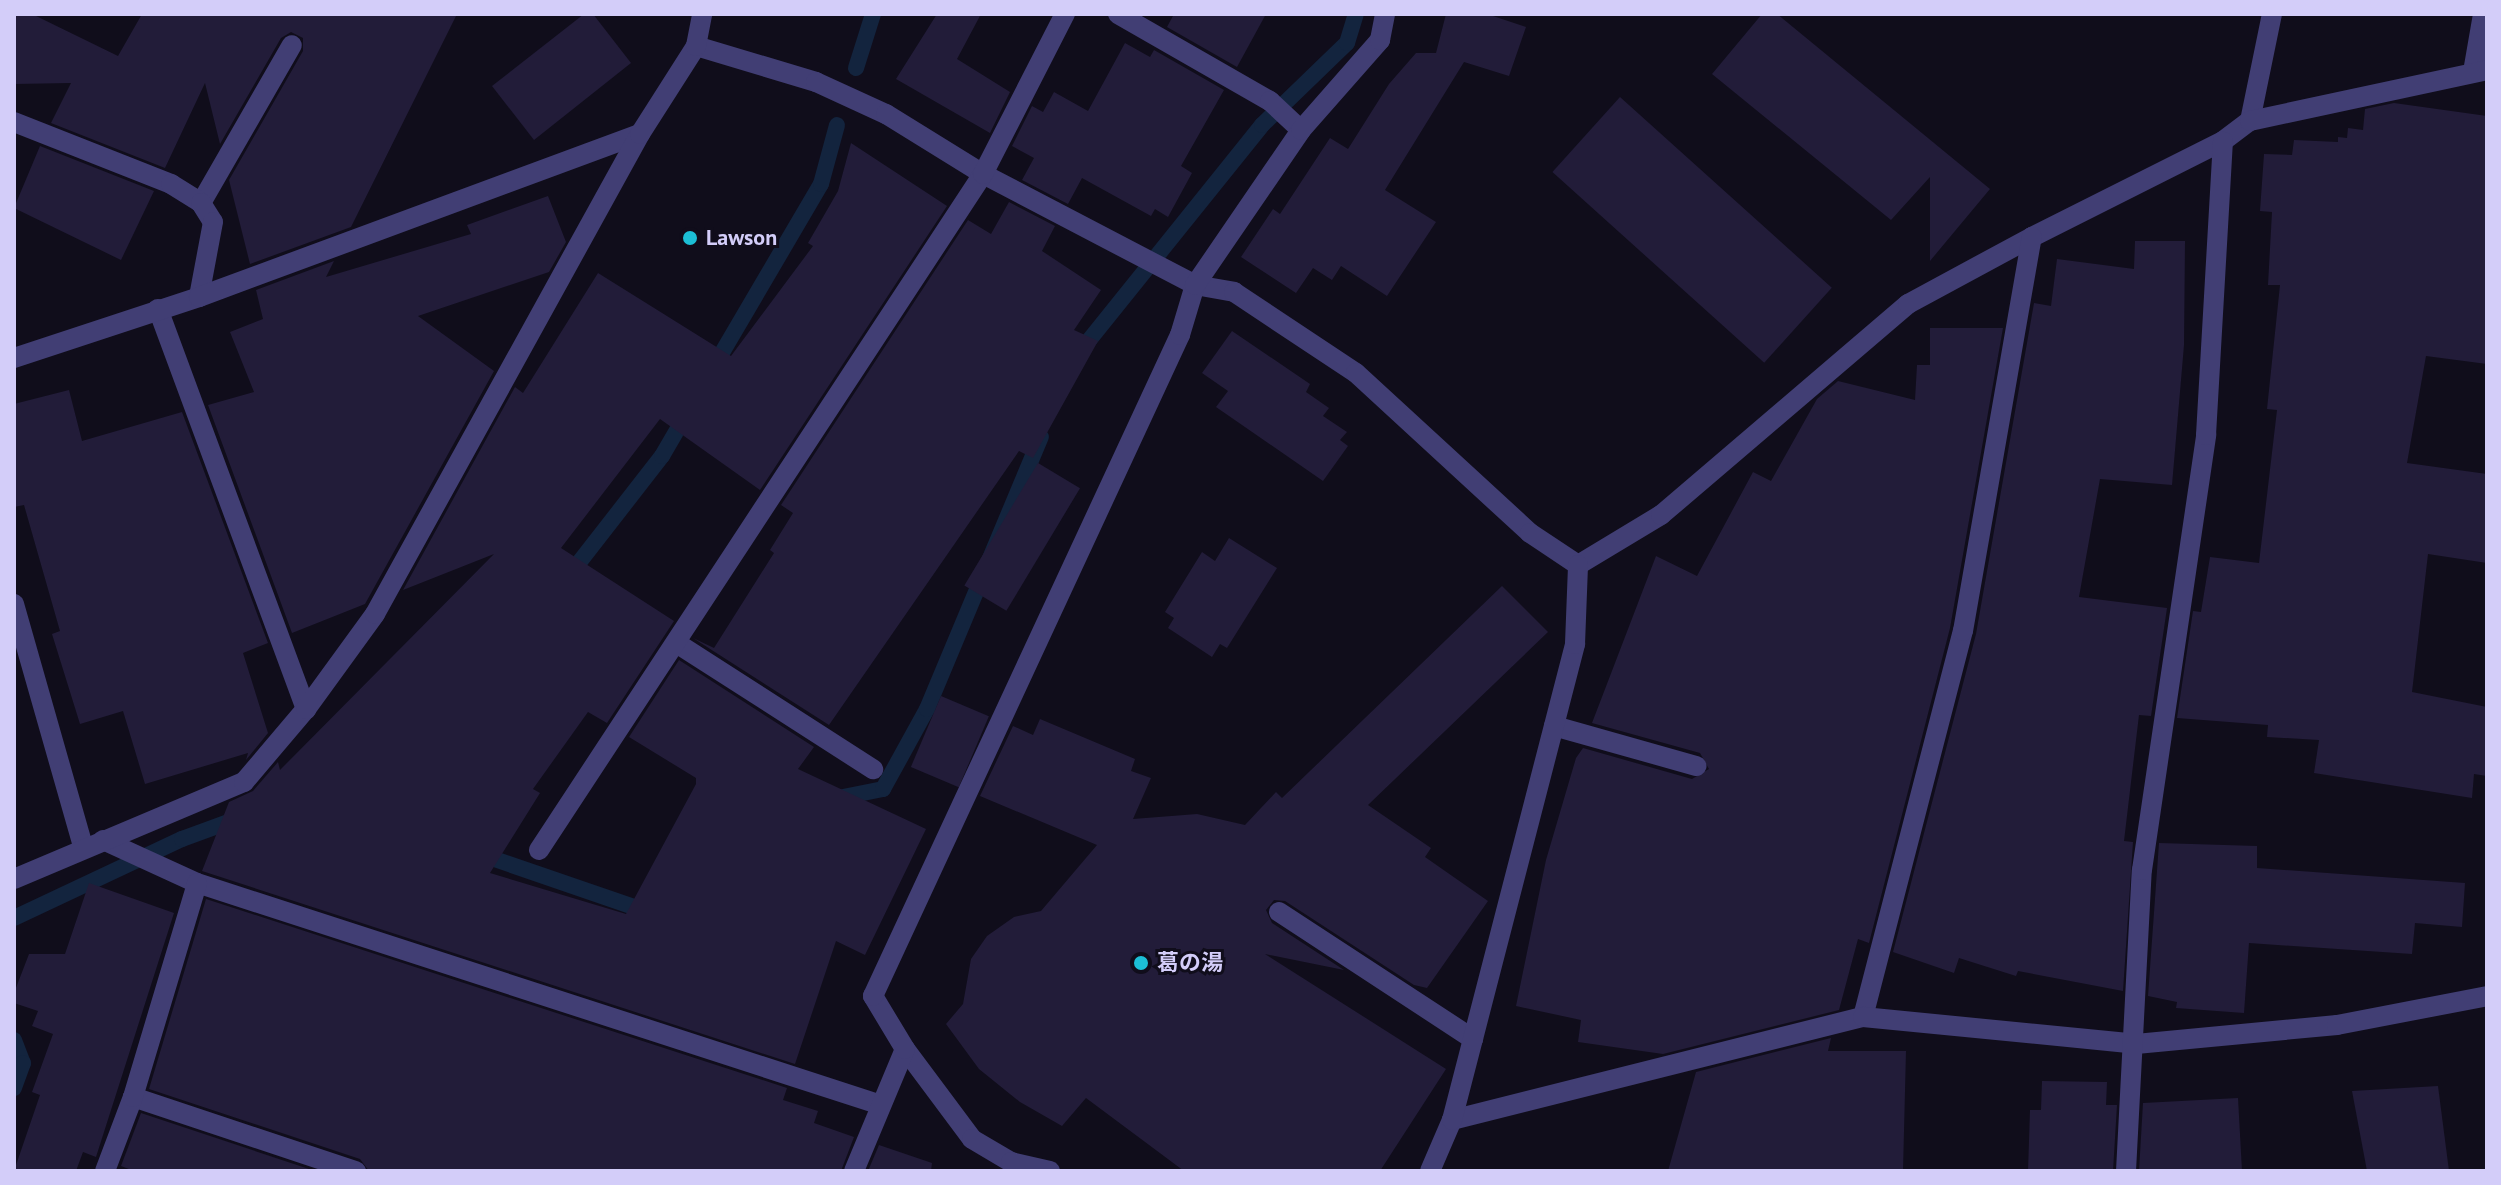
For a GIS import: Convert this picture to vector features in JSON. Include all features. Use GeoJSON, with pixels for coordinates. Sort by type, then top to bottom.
{"type":"FeatureCollection","features":[{"type":"Feature","properties":{"kind":"street"},"geometry":{"type":"LineString","coordinates":[[14,879],[83,847],[107,843],[244,782],[306,709],[375,614],[640,134],[696,46],[702,14]]}},
{"type":"Feature","properties":{"kind":"street"},"geometry":{"type":"LineString","coordinates":[[539,850],[678,644],[983,174],[1065,14]]}},
{"type":"Feature","properties":{"kind":"street"},"geometry":{"type":"LineString","coordinates":[[1118,14],[1270,101],[1294,123]]}},
{"type":"Feature","properties":{"kind":"street"},"geometry":{"type":"LineString","coordinates":[[1050,1171],[1011,1162],[972,1139],[905,1049],[873,996],[1160,379],[1195,285],[1294,123],[1380,40],[1385,14]]}},
{"type":"Feature","properties":{"kind":"street"},"geometry":{"type":"LineString","coordinates":[[2250,121],[2272,14]]}},
{"type":"Feature","properties":{"kind":"street"},"geometry":{"type":"LineString","coordinates":[[1578,565],[1661,515],[1908,304],[2032,237],[2223,141],[2250,121],[2480,71],[2483,14]]}},
{"type":"Feature","properties":{"kind":"street"},"geometry":{"type":"LineString","coordinates":[[201,203],[292,45]]}},
{"type":"Feature","properties":{"kind":"street"},"geometry":{"type":"LineString","coordinates":[[696,46],[816,82],[886,114],[983,174],[1195,285],[1234,292],[1356,373],[1530,533],[1578,565]]}},
{"type":"Feature","properties":{"kind":"street"},"geometry":{"type":"LineString","coordinates":[[14,122],[171,184],[201,203],[213,222],[199,297]]}},
{"type":"Feature","properties":{"kind":"street"},"geometry":{"type":"LineString","coordinates":[[14,358],[199,297],[640,134]]}},
{"type":"Feature","properties":{"kind":"street"},"geometry":{"type":"LineString","coordinates":[[2126,1171],[2136,1044],[2142,870],[2206,435],[2223,141]]}},
{"type":"Feature","properties":{"kind":"street"},"geometry":{"type":"LineString","coordinates":[[1863,1017],[1963,631],[2032,237]]}},
{"type":"Feature","properties":{"kind":"street"},"geometry":{"type":"LineString","coordinates":[[158,309],[306,709]]}},
{"type":"Feature","properties":{"kind":"street"},"geometry":{"type":"LineString","coordinates":[[1430,1171],[1452,1120],[1575,644],[1578,565]]}},
{"type":"Feature","properties":{"kind":"street"},"geometry":{"type":"LineString","coordinates":[[14,604],[83,847]]}},
{"type":"Feature","properties":{"kind":"street"},"geometry":{"type":"LineString","coordinates":[[678,644],[873,769]]}},
{"type":"Feature","properties":{"kind":"street"},"geometry":{"type":"LineString","coordinates":[[1554,726],[1696,766]]}},
{"type":"Feature","properties":{"kind":"street"},"geometry":{"type":"LineString","coordinates":[[107,843],[197,883],[878,1104]]}},
{"type":"Feature","properties":{"kind":"street"},"geometry":{"type":"LineString","coordinates":[[105,1171],[133,1097],[197,883]]}},
{"type":"Feature","properties":{"kind":"street"},"geometry":{"type":"LineString","coordinates":[[1279,912],[1473,1039]]}},
{"type":"Feature","properties":{"kind":"street"},"geometry":{"type":"LineString","coordinates":[[1452,1120],[1863,1017],[2136,1044],[2337,1025],[2487,996]]}},
{"type":"Feature","properties":{"kind":"street"},"geometry":{"type":"LineString","coordinates":[[854,1171],[878,1104],[905,1049]]}},
{"type":"Feature","properties":{"kind":"street"},"geometry":{"type":"LineString","coordinates":[[133,1097],[356,1171]]}},
{"type":"Feature","properties":{"kind":"building"},"geometry":{"type":"Polygon","coordinates":[[[14,14],[32,14],[118,56],[142,14],[457,14],[351,227],[250,264],[229,180],[303,51],[303,38],[291,32],[281,38],[220,144],[205,83],[165,168],[51,123],[71,83],[14,84],[14,14]]]}},
{"type":"Feature","properties":{"kind":"building"},"geometry":{"type":"Polygon","coordinates":[[[584,14],[593,14],[631,63],[534,140],[492,86],[584,14]]]}},
{"type":"Feature","properties":{"kind":"building"},"geometry":{"type":"Polygon","coordinates":[[[937,14],[981,14],[957,59],[1010,92],[990,133],[896,79],[937,14]]]}},
{"type":"Feature","properties":{"kind":"building"},"geometry":{"type":"Polygon","coordinates":[[[1174,14],[1266,14],[1237,67],[1167,27],[1174,14]]]}},
{"type":"Feature","properties":{"kind":"building"},"geometry":{"type":"Polygon","coordinates":[[[1446,14],[1487,14],[1526,27],[1509,76],[1464,62],[1385,190],[1436,222],[1387,296],[1341,266],[1332,280],[1313,268],[1296,293],[1241,257],[1273,209],[1280,214],[1330,138],[1348,149],[1389,84],[1416,53],[1436,53],[1446,14]]]}},
{"type":"Feature","properties":{"kind":"building"},"geometry":{"type":"Polygon","coordinates":[[[1762,14],[1777,14],[1990,189],[1930,261],[1930,177],[1891,220],[1712,74],[1762,14]]]}},
{"type":"Feature","properties":{"kind":"building"},"geometry":{"type":"Polygon","coordinates":[[[1125,43],[1150,57],[1154,50],[1224,90],[1181,166],[1192,173],[1168,217],[1155,209],[1151,216],[1082,178],[1068,204],[1022,180],[1034,158],[1012,146],[1032,106],[1043,112],[1054,92],[1088,111],[1125,43]]]}},
{"type":"Feature","properties":{"kind":"building"},"geometry":{"type":"Polygon","coordinates":[[[1620,97],[1832,288],[1764,363],[1552,172],[1620,97]]]}},
{"type":"Feature","properties":{"kind":"building"},"geometry":{"type":"Polygon","coordinates":[[[2394,103],[2487,116],[2487,364],[2426,356],[2407,463],[2487,474],[2487,563],[2428,554],[2412,692],[2487,707],[2487,776],[2474,774],[2472,798],[2314,773],[2319,740],[2267,737],[2268,725],[2177,718],[2193,611],[2201,612],[2210,557],[2259,563],[2277,410],[2267,409],[2280,285],[2268,285],[2272,212],[2260,211],[2264,154],[2292,155],[2294,140],[2338,142],[2338,137],[2347,138],[2348,128],[2363,130],[2365,109],[2394,103]]]}},
{"type":"Feature","properties":{"kind":"building"},"geometry":{"type":"Polygon","coordinates":[[[851,143],[947,206],[760,490],[660,419],[561,548],[674,621],[607,723],[588,712],[533,789],[540,793],[490,873],[626,914],[696,784],[696,778],[629,737],[679,660],[814,747],[798,769],[926,829],[865,955],[836,941],[795,1064],[202,871],[229,802],[253,791],[278,762],[280,770],[494,554],[403,590],[515,387],[523,393],[598,273],[731,356],[813,246],[808,243],[838,191],[851,143]]]}},
{"type":"Feature","properties":{"kind":"building"},"geometry":{"type":"Polygon","coordinates":[[[40,146],[154,191],[121,260],[14,208],[40,146]]]}},
{"type":"Feature","properties":{"kind":"building"},"geometry":{"type":"Polygon","coordinates":[[[548,196],[566,242],[549,272],[418,316],[494,371],[365,604],[292,633],[208,405],[254,392],[230,332],[263,319],[256,290],[334,261],[326,277],[471,234],[467,225],[548,196]]]}},
{"type":"Feature","properties":{"kind":"building"},"geometry":{"type":"Polygon","coordinates":[[[1009,202],[1055,226],[1042,251],[1101,290],[1074,330],[1098,341],[1033,458],[1019,451],[829,725],[693,638],[714,648],[774,553],[770,550],[793,513],[781,505],[968,220],[991,234],[1009,202]]]}},
{"type":"Feature","properties":{"kind":"building"},"geometry":{"type":"Polygon","coordinates":[[[2135,241],[2185,241],[2184,345],[2172,485],[2100,479],[2079,597],[2167,608],[2151,716],[2139,715],[2124,841],[2133,842],[2123,991],[2018,971],[2016,976],[1959,958],[1954,973],[1893,952],[1976,634],[2034,303],[2051,306],[2057,259],[2134,269],[2135,241]]]}},
{"type":"Feature","properties":{"kind":"building"},"geometry":{"type":"Polygon","coordinates":[[[1930,328],[2003,328],[1950,628],[1869,943],[1858,939],[1839,1010],[1663,1054],[1578,1042],[1581,1020],[1516,1006],[1546,860],[1576,758],[1583,748],[1692,779],[1709,769],[1700,753],[1592,723],[1656,556],[1697,576],[1753,472],[1771,481],[1817,399],[1838,381],[1915,400],[1917,365],[1930,365],[1930,328]]]}},
{"type":"Feature","properties":{"kind":"building"},"geometry":{"type":"Polygon","coordinates":[[[1232,331],[1310,384],[1306,392],[1329,408],[1323,416],[1347,432],[1340,440],[1348,446],[1323,481],[1216,407],[1228,391],[1202,373],[1232,331]]]}},
{"type":"Feature","properties":{"kind":"building"},"geometry":{"type":"Polygon","coordinates":[[[69,390],[82,441],[182,412],[268,643],[243,653],[268,733],[246,760],[248,753],[145,784],[123,711],[80,724],[52,634],[60,631],[24,505],[14,507],[14,404],[69,390]]]}},
{"type":"Feature","properties":{"kind":"building"},"geometry":{"type":"Polygon","coordinates":[[[1038,463],[1080,488],[1006,611],[964,586],[1038,463]]]}},
{"type":"Feature","properties":{"kind":"building"},"geometry":{"type":"Polygon","coordinates":[[[1229,538],[1277,568],[1227,648],[1220,644],[1212,657],[1168,628],[1174,618],[1165,612],[1202,552],[1215,561],[1229,538]]]}},
{"type":"Feature","properties":{"kind":"building"},"geometry":{"type":"Polygon","coordinates":[[[1502,586],[1548,632],[1368,805],[1431,848],[1425,857],[1488,901],[1427,988],[1414,985],[1285,901],[1274,900],[1266,910],[1272,923],[1344,970],[1265,954],[1446,1069],[1380,1171],[1184,1171],[1086,1098],[1062,1126],[1020,1102],[979,1069],[946,1024],[963,1004],[971,959],[987,936],[1014,917],[1041,911],[1097,845],[980,796],[1013,726],[1033,735],[1040,719],[1135,759],[1131,771],[1151,778],[1133,819],[1197,814],[1245,825],[1276,792],[1282,798],[1502,586]]]}},
{"type":"Feature","properties":{"kind":"building"},"geometry":{"type":"Polygon","coordinates":[[[941,696],[989,716],[959,787],[911,767],[941,696]]]}},
{"type":"Feature","properties":{"kind":"building"},"geometry":{"type":"Polygon","coordinates":[[[2159,843],[2257,846],[2257,868],[2465,883],[2462,927],[2415,923],[2412,954],[2249,943],[2244,1013],[2176,1008],[2177,1002],[2148,996],[2159,843]]]}},
{"type":"Feature","properties":{"kind":"building"},"geometry":{"type":"Polygon","coordinates":[[[89,883],[174,913],[96,1157],[83,1152],[76,1171],[14,1171],[40,1095],[32,1092],[53,1034],[32,1026],[38,1011],[14,1003],[14,993],[29,954],[65,954],[89,883]]]}},
{"type":"Feature","properties":{"kind":"building"},"geometry":{"type":"Polygon","coordinates":[[[206,899],[787,1088],[783,1100],[818,1111],[814,1123],[854,1137],[841,1171],[369,1171],[360,1159],[149,1089],[206,899]]]}},
{"type":"Feature","properties":{"kind":"building"},"geometry":{"type":"Polygon","coordinates":[[[1831,1038],[1828,1051],[1906,1051],[1903,1171],[1668,1171],[1696,1072],[1831,1038]]]}},
{"type":"Feature","properties":{"kind":"building"},"geometry":{"type":"Polygon","coordinates":[[[2042,1081],[2107,1082],[2106,1105],[2117,1105],[2113,1171],[2028,1171],[2030,1110],[2041,1110],[2042,1081]]]}},
{"type":"Feature","properties":{"kind":"building"},"geometry":{"type":"Polygon","coordinates":[[[2438,1086],[2449,1171],[2367,1171],[2352,1091],[2438,1086]]]}},
{"type":"Feature","properties":{"kind":"building"},"geometry":{"type":"Polygon","coordinates":[[[2238,1098],[2242,1171],[2139,1171],[2143,1103],[2238,1098]]]}},
{"type":"Feature","properties":{"kind":"building"},"geometry":{"type":"Polygon","coordinates":[[[141,1113],[315,1171],[134,1171],[121,1166],[141,1113]]]}},
{"type":"Feature","properties":{"kind":"building"},"geometry":{"type":"Polygon","coordinates":[[[879,1145],[932,1163],[931,1171],[868,1171],[879,1145]]]}},
{"type":"Feature","properties":{"kind":"waterway"},"geometry":{"type":"LineString","coordinates":[[856,68],[873,14]]}},
{"type":"Feature","properties":{"kind":"waterway"},"geometry":{"type":"LineString","coordinates":[[1078,354],[1262,125],[1347,43],[1356,14]]}},
{"type":"Feature","properties":{"kind":"waterway"},"geometry":{"type":"LineString","coordinates":[[713,368],[821,184],[837,125]]}},
{"type":"Feature","properties":{"kind":"waterway"},"geometry":{"type":"LineString","coordinates":[[567,578],[662,456],[687,413]]}},
{"type":"Feature","properties":{"kind":"waterway"},"geometry":{"type":"LineString","coordinates":[[833,799],[883,789],[927,709],[1041,437]]}},
{"type":"Feature","properties":{"kind":"waterway"},"geometry":{"type":"LineString","coordinates":[[14,918],[182,839],[239,818]]}},
{"type":"Feature","properties":{"kind":"waterway"},"geometry":{"type":"LineString","coordinates":[[477,853],[648,912]]}},
{"type":"Feature","properties":{"kind":"waterway"},"geometry":{"type":"LineString","coordinates":[[14,1040],[23,1063],[14,1088]]}},
{"type":"Feature","properties":{"kind":"place","name":"Lawson"},"geometry":{"type":"Point","coordinates":[690,238]}},
{"type":"Feature","properties":{"kind":"place","name":"葛の湯"},"geometry":{"type":"Point","coordinates":[1141,963]}}]}
